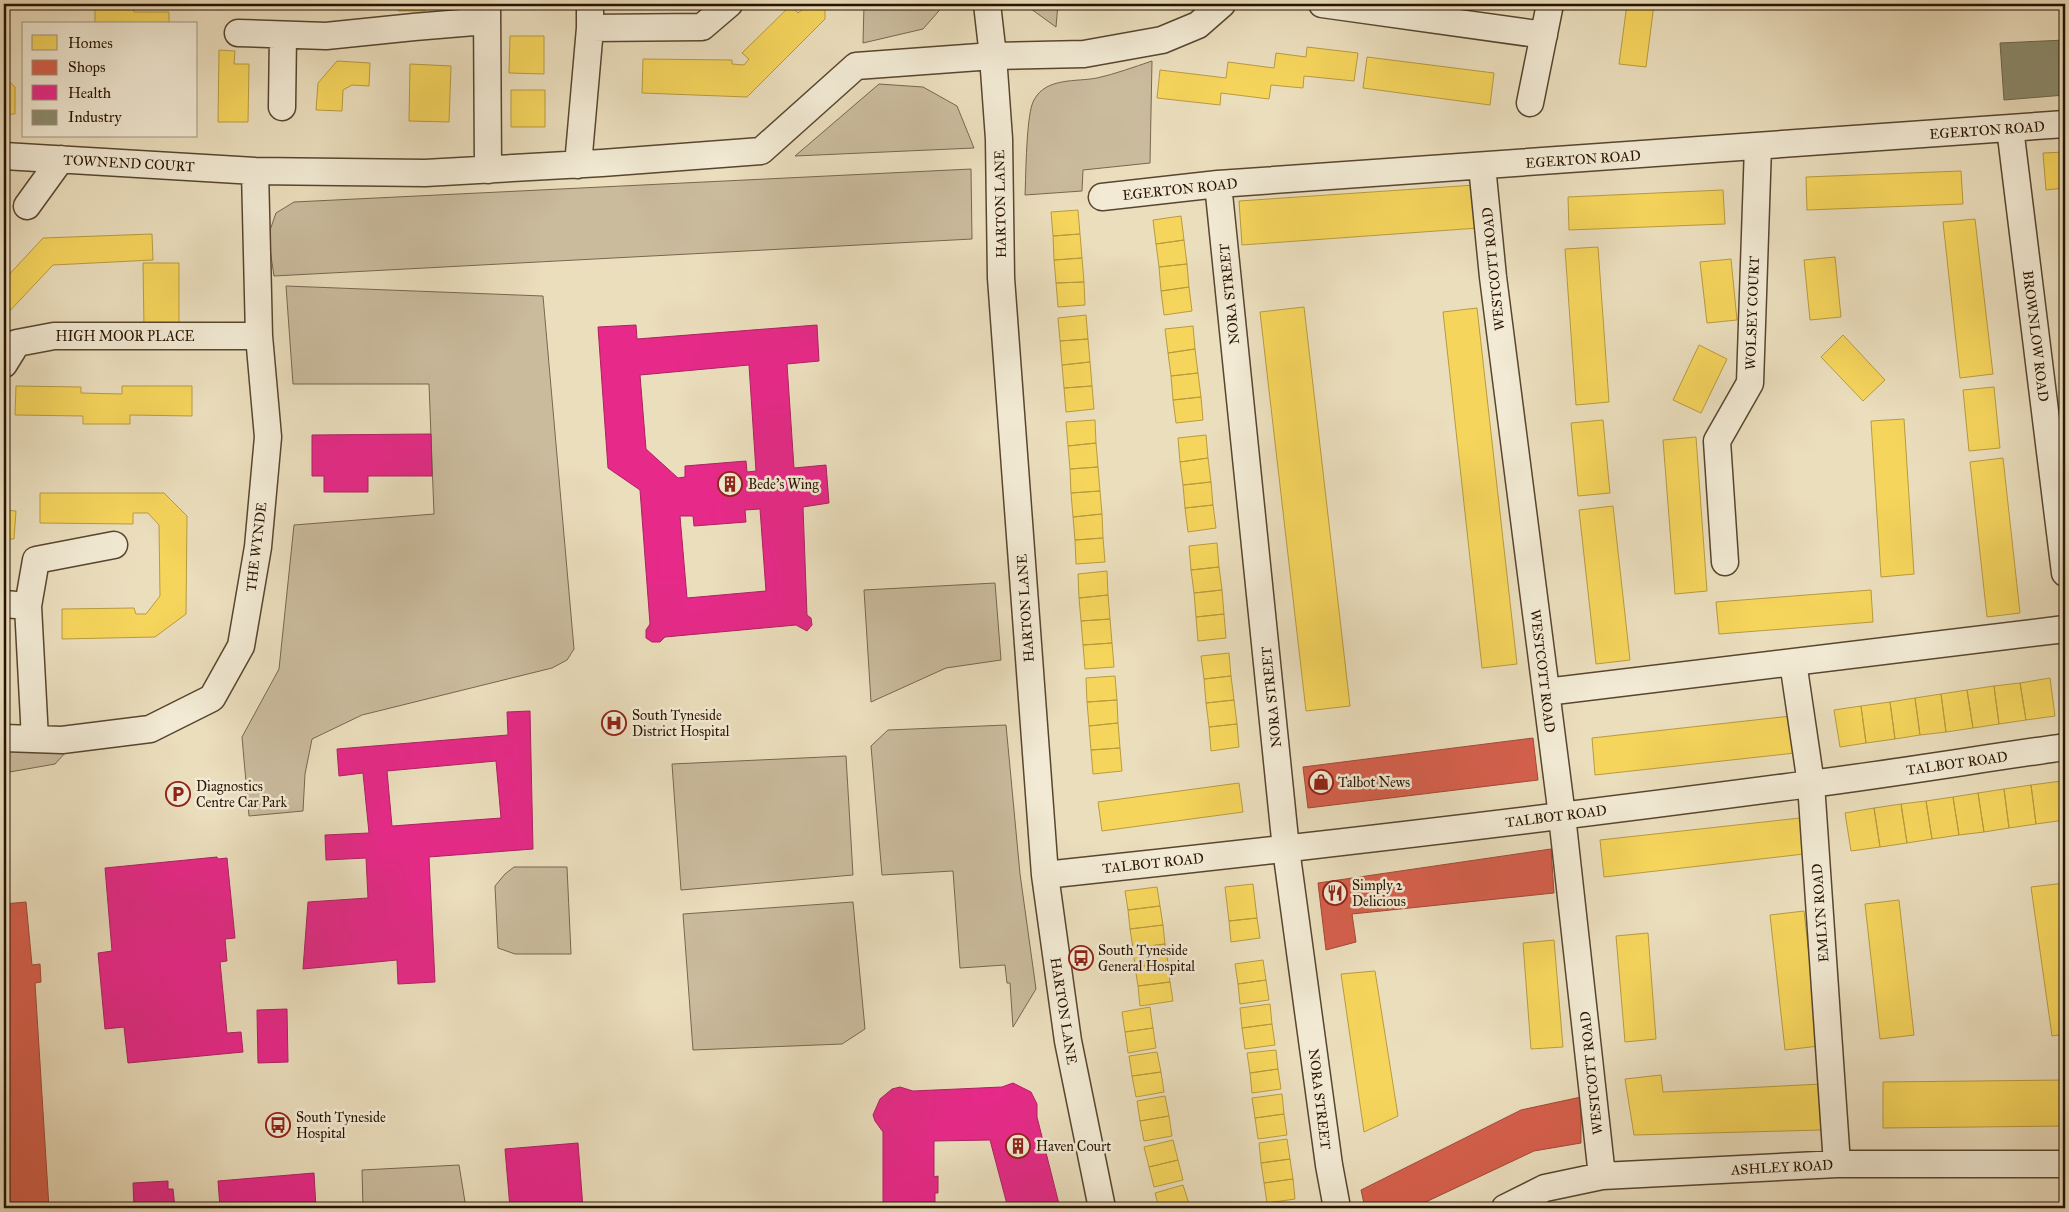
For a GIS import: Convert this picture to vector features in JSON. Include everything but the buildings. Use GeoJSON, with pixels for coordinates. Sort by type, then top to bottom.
{"type":"FeatureCollection","features":[{"type":"Feature","properties":{"kind":"street"},"geometry":{"type":"LineString","coordinates":[[578,165],[590,16],[702,27],[729,4]]}},
{"type":"Feature","properties":{"kind":"street","name":"HARTON LANE"},"geometry":{"type":"LineString","coordinates":[[986,4],[993,56],[999,139],[1002,278],[1045,874],[1068,1041],[1102,1208]]}},
{"type":"Feature","properties":{"kind":"street","name":"TOWNEND COURT"},"geometry":{"type":"LineString","coordinates":[[4,156],[255,171],[425,173],[578,165],[761,151],[856,66],[993,56],[1084,54],[1162,40],[1198,25],[1222,4]]}},
{"type":"Feature","properties":{"kind":"street"},"geometry":{"type":"LineString","coordinates":[[1322,4],[1544,35]]}},
{"type":"Feature","properties":{"kind":"street"},"geometry":{"type":"LineString","coordinates":[[1530,103],[1550,4]]}},
{"type":"Feature","properties":{"kind":"street"},"geometry":{"type":"LineString","coordinates":[[238,33],[326,36],[414,27],[486,13],[488,170]]}},
{"type":"Feature","properties":{"kind":"street"},"geometry":{"type":"LineString","coordinates":[[282,107],[283,35]]}},
{"type":"Feature","properties":{"kind":"street","name":"EGERTON ROAD"},"geometry":{"type":"LineString","coordinates":[[1102,197],[1218,184],[2065,124]]}},
{"type":"Feature","properties":{"kind":"street","name":"BROWNLOW ROAD"},"geometry":{"type":"LineString","coordinates":[[2010,128],[2065,572]]}},
{"type":"Feature","properties":{"kind":"street","name":"WOLSEY COURT"},"geometry":{"type":"LineString","coordinates":[[1725,562],[1717,441],[1750,383],[1758,146]]}},
{"type":"Feature","properties":{"kind":"street"},"geometry":{"type":"LineString","coordinates":[[27,206],[61,159]]}},
{"type":"Feature","properties":{"kind":"street","name":"WESTCOTT ROAD"},"geometry":{"type":"LineString","coordinates":[[1482,166],[1493,277],[1562,816],[1602,1176]]}},
{"type":"Feature","properties":{"kind":"street","name":"THE WYNDE"},"geometry":{"type":"LineString","coordinates":[[4,738],[62,740],[150,729],[212,698],[242,646],[258,548],[268,437],[259,336],[255,171]]}},
{"type":"Feature","properties":{"kind":"street","name":"NORA STREET"},"geometry":{"type":"LineString","coordinates":[[1218,184],[1286,849],[1329,1165],[1337,1208]]}},
{"type":"Feature","properties":{"kind":"street","name":"HIGH MOOR PLACE"},"geometry":{"type":"LineString","coordinates":[[4,364],[17,343],[54,336],[259,336]]}},
{"type":"Feature","properties":{"kind":"street"},"geometry":{"type":"LineString","coordinates":[[35,739],[16,605],[36,560],[114,545]]}},
{"type":"Feature","properties":{"kind":"street"},"geometry":{"type":"LineString","coordinates":[[1546,692],[2065,629]]}},
{"type":"Feature","properties":{"kind":"street","name":"EMLYN ROAD"},"geometry":{"type":"LineString","coordinates":[[1793,662],[1811,784],[1836,1164]]}},
{"type":"Feature","properties":{"kind":"street","name":"TALBOT ROAD"},"geometry":{"type":"LineString","coordinates":[[1045,874],[1286,849],[1562,816],[1811,784],[2065,747]]}},
{"type":"Feature","properties":{"kind":"street","name":"ASHLEY ROAD"},"geometry":{"type":"LineString","coordinates":[[1504,1208],[1545,1188],[1602,1176],[1836,1164],[2065,1164]]}},
{"type":"Feature","properties":{"kind":"shaded area"},"geometry":{"type":"Polygon","coordinates":[[[864,4],[945,4],[923,29],[863,43],[864,4]]]}},
{"type":"Feature","properties":{"kind":"shaded area"},"geometry":{"type":"Polygon","coordinates":[[[1025,4],[1058,4],[1056,27],[1027,6],[1025,4]]]}},
{"type":"Feature","properties":{"kind":"shaded area"},"geometry":{"type":"Polygon","coordinates":[[[1152,61],[1150,163],[1083,170],[1082,191],[1025,195],[1029,118],[1031,107],[1039,93],[1046,87],[1054,84],[1097,78],[1152,61]]]}},
{"type":"Feature","properties":{"kind":"shaded area"},"geometry":{"type":"Polygon","coordinates":[[[879,84],[923,87],[957,106],[974,148],[795,156],[879,84]]]}},
{"type":"Feature","properties":{"kind":"shaded area"},"geometry":{"type":"Polygon","coordinates":[[[971,169],[972,239],[274,276],[268,236],[276,213],[294,202],[971,169]]]}},
{"type":"Feature","properties":{"kind":"shaded area"},"geometry":{"type":"Polygon","coordinates":[[[286,286],[543,296],[574,649],[567,660],[552,668],[362,715],[312,739],[305,774],[303,811],[249,816],[242,737],[279,669],[294,525],[434,514],[429,384],[293,384],[286,286]]]}},
{"type":"Feature","properties":{"kind":"shaded area"},"geometry":{"type":"Polygon","coordinates":[[[995,583],[1001,660],[946,668],[871,702],[864,590],[995,583]]]}},
{"type":"Feature","properties":{"kind":"shaded area"},"geometry":{"type":"Polygon","coordinates":[[[1006,725],[1020,874],[1036,989],[1013,1027],[1010,983],[1007,983],[1005,965],[960,968],[953,871],[882,875],[871,746],[888,730],[1006,725]]]}},
{"type":"Feature","properties":{"kind":"shaded area"},"geometry":{"type":"Polygon","coordinates":[[[4,750],[67,751],[55,764],[4,773],[4,750]]]}},
{"type":"Feature","properties":{"kind":"shaded area"},"geometry":{"type":"Polygon","coordinates":[[[846,756],[853,875],[681,890],[672,764],[846,756]]]}},
{"type":"Feature","properties":{"kind":"shaded area"},"geometry":{"type":"Polygon","coordinates":[[[514,867],[567,867],[571,954],[515,954],[498,948],[495,886],[514,867]]]}},
{"type":"Feature","properties":{"kind":"shaded area"},"geometry":{"type":"Polygon","coordinates":[[[853,902],[865,1029],[842,1044],[693,1050],[683,914],[853,902]]]}},
{"type":"Feature","properties":{"kind":"shaded area"},"geometry":{"type":"Polygon","coordinates":[[[459,1165],[466,1208],[363,1208],[362,1170],[459,1165]]]}},
{"type":"Feature","properties":{"kind":"place","name":"Bede's Wing"},"geometry":{"type":"Point","coordinates":[730,484]}},
{"type":"Feature","properties":{"kind":"place","name":"South Tyneside District Hospital"},"geometry":{"type":"Point","coordinates":[614,723]}},
{"type":"Feature","properties":{"kind":"place","name":"Talbot News"},"geometry":{"type":"Point","coordinates":[1321,782]}},
{"type":"Feature","properties":{"kind":"place","name":"Diagnostics Centre Car Park"},"geometry":{"type":"Point","coordinates":[178,794]}},
{"type":"Feature","properties":{"kind":"place","name":"Simply 2 Delicious"},"geometry":{"type":"Point","coordinates":[1335,893]}},
{"type":"Feature","properties":{"kind":"place","name":"South Tyneside General Hospital"},"geometry":{"type":"Point","coordinates":[1081,958]}},
{"type":"Feature","properties":{"kind":"place","name":"South Tyneside Hospital"},"geometry":{"type":"Point","coordinates":[278,1125]}},
{"type":"Feature","properties":{"kind":"place","name":"Haven Court"},"geometry":{"type":"Point","coordinates":[1018,1146]}}]}
